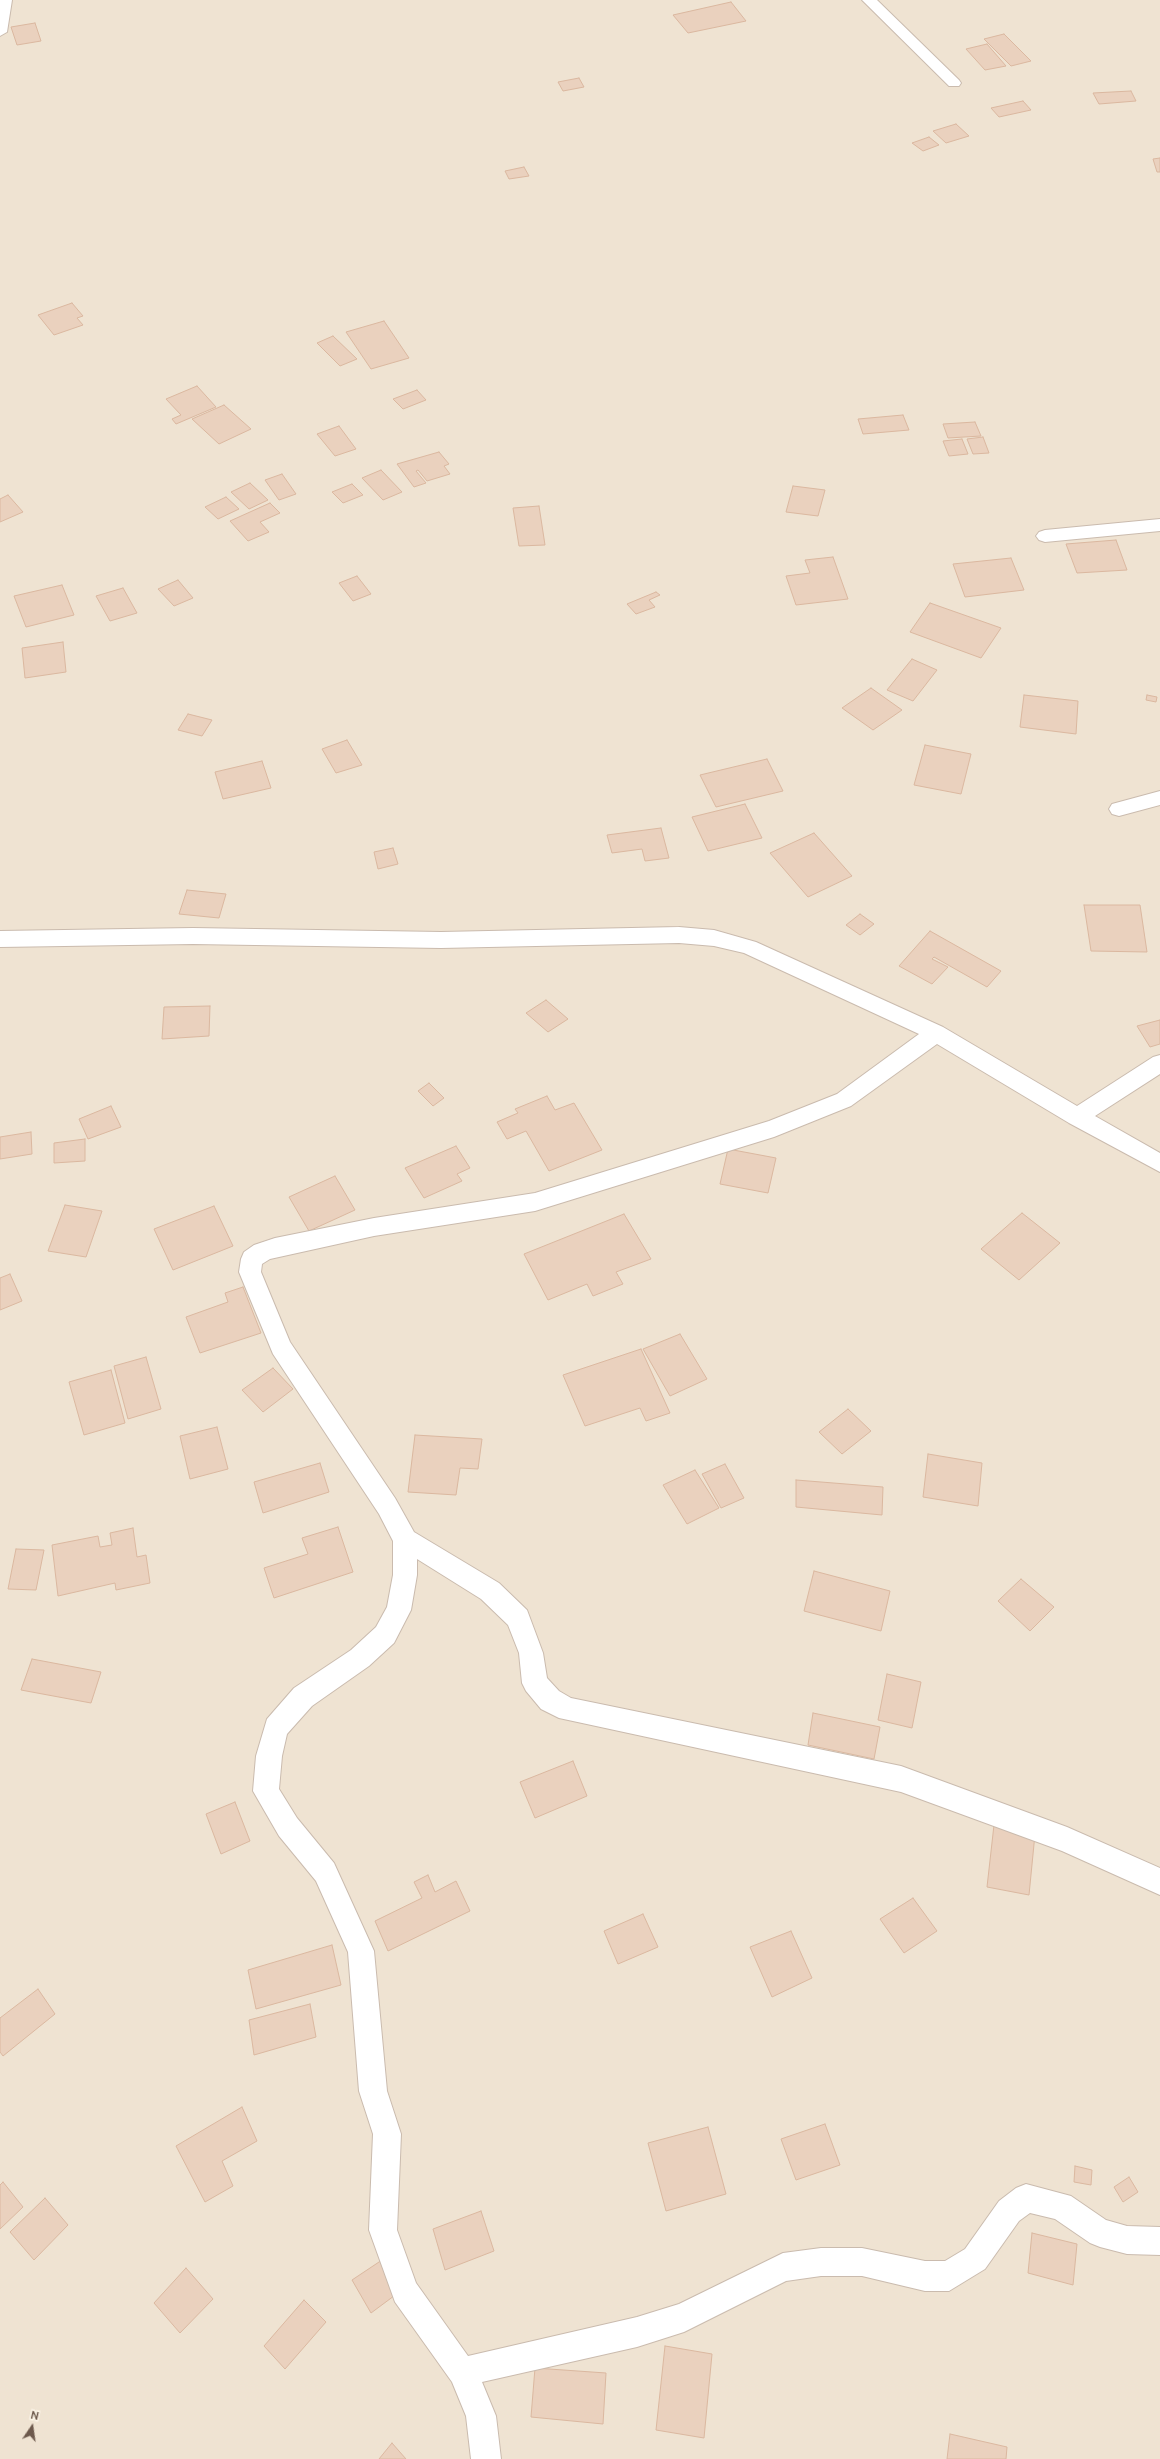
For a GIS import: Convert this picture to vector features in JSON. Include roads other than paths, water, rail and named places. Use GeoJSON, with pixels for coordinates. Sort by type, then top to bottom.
{"type":"FeatureCollection","features":[{"type":"Feature","properties":{"kind":"street"},"geometry":{"type":"LineString","coordinates":[[0,32],[5,0]]}},
{"type":"Feature","properties":{"kind":"street"},"geometry":{"type":"LineString","coordinates":[[870,0],[954,83]]}},
{"type":"Feature","properties":{"kind":"street"},"geometry":{"type":"LineString","coordinates":[[1045,536],[1160,525]]}},
{"type":"Feature","properties":{"kind":"street"},"geometry":{"type":"LineString","coordinates":[[1119,809],[1160,798]]}},
{"type":"Feature","properties":{"kind":"street"},"geometry":{"type":"LineString","coordinates":[[0,939],[26,937],[193,936],[441,940],[679,935],[714,938],[749,947],[936,1033],[1077,1117],[1160,1163]]}},
{"type":"Feature","properties":{"kind":"street"},"geometry":{"type":"LineString","coordinates":[[486,2459],[481,2416],[462,2372],[405,2292],[383,2230],[387,2134],[373,2091],[361,1951],[324,1872],[288,1827],[266,1791],[269,1756],[276,1728],[303,1697],[360,1658],[385,1635],[399,1610],[405,1575],[405,1540],[388,1506],[281,1347],[250,1272],[252,1258],[275,1247],[374,1227],[535,1202],[774,1128],[844,1100],[936,1033]]}},
{"type":"Feature","properties":{"kind":"street"},"geometry":{"type":"LineString","coordinates":[[1077,1117],[1160,1063]]}},
{"type":"Feature","properties":{"kind":"street"},"geometry":{"type":"LineString","coordinates":[[405,1540],[453,1567],[490,1591],[518,1618],[532,1653],[535,1683],[550,1700],[568,1709],[901,1779],[1067,1840],[1160,1882]]}},
{"type":"Feature","properties":{"kind":"street"},"geometry":{"type":"LineString","coordinates":[[462,2372],[637,2332],[684,2317],[784,2268],[821,2262],[862,2262],[925,2276],[949,2276],[975,2259],[1009,2211],[1026,2198],[1061,2206],[1100,2233],[1127,2240],[1160,2240]]}}]}
